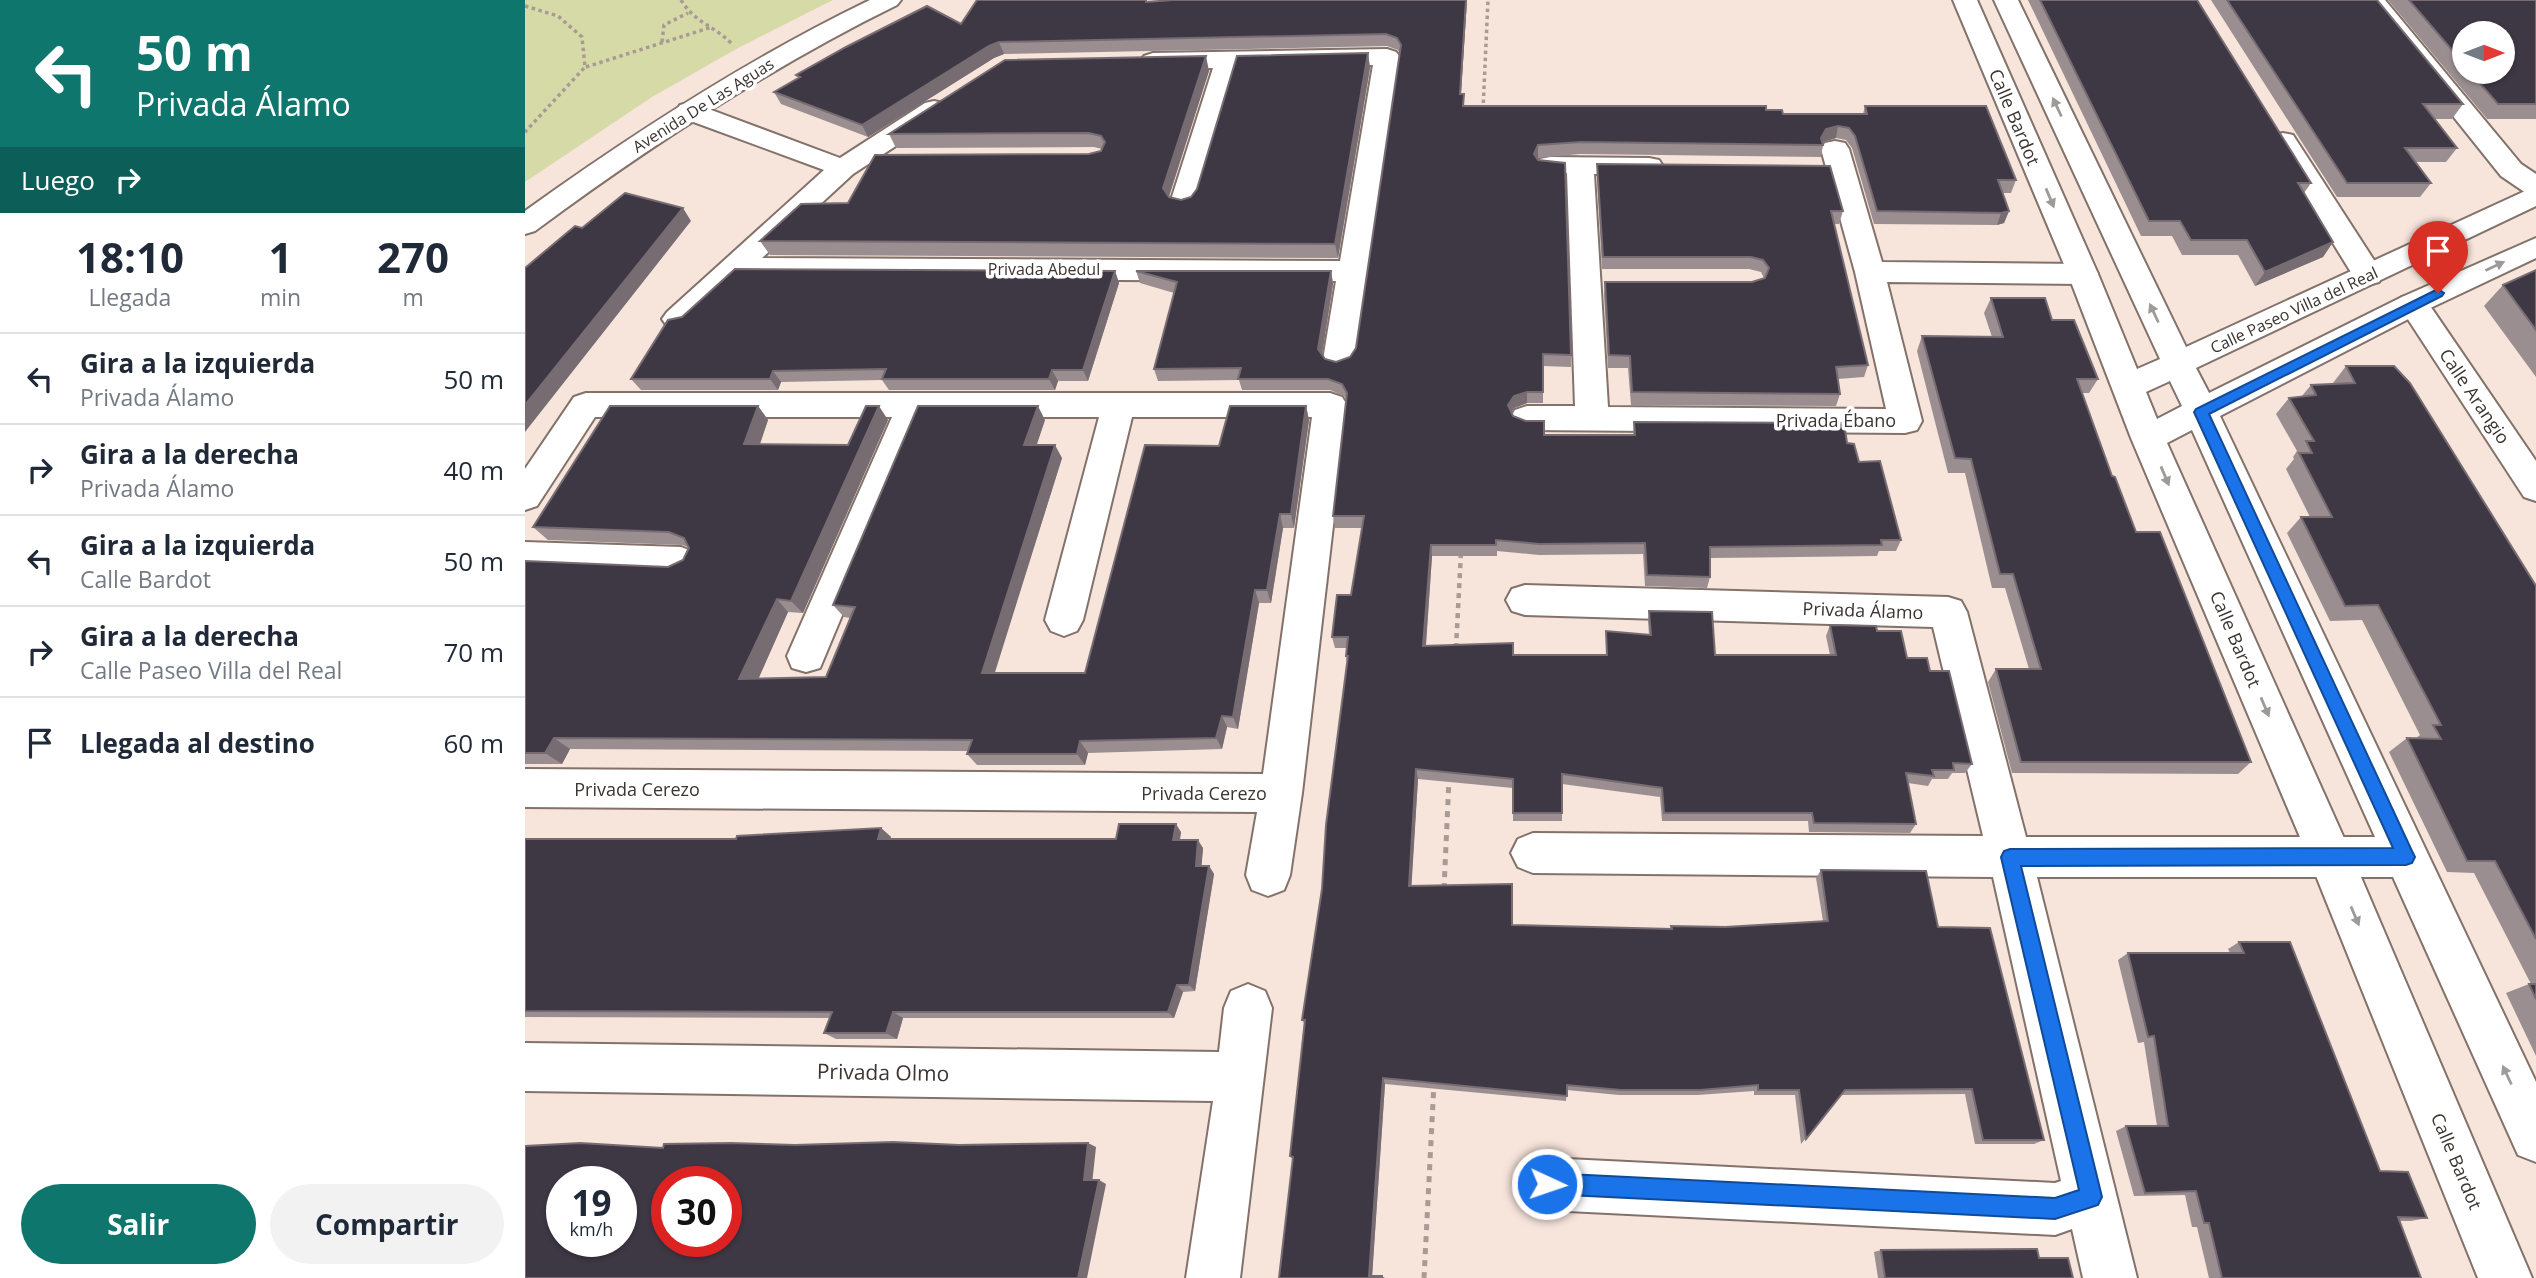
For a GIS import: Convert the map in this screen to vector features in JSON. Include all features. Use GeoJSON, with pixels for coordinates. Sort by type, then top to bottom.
{"type":"FeatureCollection","features":[{"type":"Feature","properties":{"kind":"street","name":"Avenida De Las Aguas"},"geometry":{"type":"LineString","coordinates":[[525,225],[689,111],[768,64],[889,0]]}},
{"type":"Feature","properties":{"kind":"street","name":"Calle Bardot"},"geometry":{"type":"LineString","coordinates":[[1965,0],[2083,274],[2148,438],[2330,856],[2505,1278]]}},
{"type":"Feature","properties":{"kind":"street"},"geometry":{"type":"LineString","coordinates":[[2006,0],[2201,412],[2536,1137]]}},
{"type":"Feature","properties":{"kind":"street"},"geometry":{"type":"LineString","coordinates":[[2372,0],[2511,170],[2536,187]]}},
{"type":"Feature","properties":{"kind":"street"},"geometry":{"type":"LineString","coordinates":[[1130,62],[1387,57],[1339,359]]}},
{"type":"Feature","properties":{"kind":"street"},"geometry":{"type":"LineString","coordinates":[[1184,203],[1228,59]]}},
{"type":"Feature","properties":{"kind":"street"},"geometry":{"type":"LineString","coordinates":[[678,319],[849,163],[958,94]]}},
{"type":"Feature","properties":{"kind":"street"},"geometry":{"type":"LineString","coordinates":[[689,111],[849,163],[908,158]]}},
{"type":"Feature","properties":{"kind":"street"},"geometry":{"type":"LineString","coordinates":[[2270,119],[2368,275]]}},
{"type":"Feature","properties":{"kind":"street","name":"Privada Ébano"},"geometry":{"type":"LineString","coordinates":[[1527,418],[1905,421],[1870,272],[1830,162]]}},
{"type":"Feature","properties":{"kind":"street"},"geometry":{"type":"LineString","coordinates":[[1550,165],[1677,166]]}},
{"type":"Feature","properties":{"kind":"street"},"geometry":{"type":"LineString","coordinates":[[1580,165],[1598,282],[1592,418]]}},
{"type":"Feature","properties":{"kind":"street","name":"Calle Paseo Villa del Real"},"geometry":{"type":"LineString","coordinates":[[2128,387],[2536,195]]}},
{"type":"Feature","properties":{"kind":"street"},"geometry":{"type":"LineString","coordinates":[[2148,438],[2413,304],[2536,247]]}},
{"type":"Feature","properties":{"kind":"street","name":"Privada Abedul"},"geometry":{"type":"LineString","coordinates":[[737,268],[1351,271]]}},
{"type":"Feature","properties":{"kind":"street"},"geometry":{"type":"LineString","coordinates":[[1870,272],[2083,274]]}},
{"type":"Feature","properties":{"kind":"street","name":"Calle Arangio"},"geometry":{"type":"LineString","coordinates":[[2413,304],[2536,488]]}},
{"type":"Feature","properties":{"kind":"street","name":"Privada Cerezo"},"geometry":{"type":"LineString","coordinates":[[525,497],[586,405],[1330,405],[1281,793],[525,788]]}},
{"type":"Feature","properties":{"kind":"street"},"geometry":{"type":"LineString","coordinates":[[1064,620],[1118,406]]}},
{"type":"Feature","properties":{"kind":"street"},"geometry":{"type":"LineString","coordinates":[[806,656],[913,407]]}},
{"type":"Feature","properties":{"kind":"street"},"geometry":{"type":"LineString","coordinates":[[525,556],[681,562]]}},
{"type":"Feature","properties":{"kind":"street","name":"Privada Álamo"},"geometry":{"type":"LineString","coordinates":[[1525,600],[1948,612],[2010,857],[2110,1278]]}},
{"type":"Feature","properties":{"kind":"street"},"geometry":{"type":"LineString","coordinates":[[1268,875],[1281,793]]}},
{"type":"Feature","properties":{"kind":"street"},"geometry":{"type":"LineString","coordinates":[[1533,853],[2406,857]]}},
{"type":"Feature","properties":{"kind":"street"},"geometry":{"type":"LineString","coordinates":[[1213,1278],[1248,1008]]}},
{"type":"Feature","properties":{"kind":"street","name":"Privada Olmo"},"geometry":{"type":"LineString","coordinates":[[525,1067],[1241,1077]]}},
{"type":"Feature","properties":{"kind":"street"},"geometry":{"type":"LineString","coordinates":[[1547,1184],[2055,1209],[2091,1197]]}},
{"type":"Feature","properties":{"kind":"path"},"geometry":{"type":"LineString","coordinates":[[681,0],[688,13],[721,33],[727,41],[768,64]]}},
{"type":"Feature","properties":{"kind":"path"},"geometry":{"type":"LineString","coordinates":[[1483,111],[1488,0]]}},
{"type":"Feature","properties":{"kind":"path"},"geometry":{"type":"LineString","coordinates":[[525,6],[558,16],[582,37],[585,67]]}},
{"type":"Feature","properties":{"kind":"path"},"geometry":{"type":"LineString","coordinates":[[662,42],[664,25],[688,13]]}},
{"type":"Feature","properties":{"kind":"path"},"geometry":{"type":"LineString","coordinates":[[525,132],[585,67],[712,27]]}},
{"type":"Feature","properties":{"kind":"path"},"geometry":{"type":"LineString","coordinates":[[1456,653],[1461,542]]}},
{"type":"Feature","properties":{"kind":"path"},"geometry":{"type":"LineString","coordinates":[[1443,903],[1450,778]]}},
{"type":"Feature","properties":{"kind":"path"},"geometry":{"type":"LineString","coordinates":[[1425,1278],[1435,1070]]}},
{"type":"Feature","properties":{"kind":"green space"},"geometry":{"type":"Polygon","coordinates":[[[525,0],[833,0],[738,48],[652,97],[525,182],[525,0]]]}},
{"type":"Feature","properties":{"kind":"building"},"geometry":{"type":"Polygon","coordinates":[[[977,0],[1466,0],[1460,94],[1464,94],[1463,106],[1766,106],[1766,110],[1782,110],[1783,114],[1867,114],[1865,106],[1986,106],[2016,180],[1998,180],[2009,211],[2001,213],[1877,211],[1855,136],[1849,128],[1838,126],[1826,129],[1821,138],[1823,145],[1581,142],[1538,145],[1534,154],[1538,160],[1565,163],[1571,355],[1543,354],[1543,392],[1527,392],[1514,396],[1508,405],[1513,416],[1526,421],[1544,421],[1544,435],[1635,435],[1634,422],[1844,423],[1847,443],[1854,444],[1859,462],[1880,461],[1901,540],[1881,540],[1882,545],[1710,547],[1710,577],[1647,575],[1645,543],[1539,544],[1496,540],[1496,545],[1431,545],[1423,646],[1513,643],[1513,655],[1607,655],[1606,631],[1651,635],[1649,611],[1712,612],[1715,655],[1836,655],[1830,625],[1876,626],[1877,631],[1901,631],[1907,658],[1927,658],[1930,671],[1949,671],[1972,764],[1953,763],[1954,770],[1932,770],[1934,776],[1906,773],[1916,824],[1814,823],[1812,813],[1664,813],[1662,788],[1562,774],[1562,813],[1513,813],[1513,779],[1416,769],[1409,886],[1512,884],[1512,925],[1672,929],[1671,926],[1725,927],[1828,921],[1821,870],[1926,871],[1938,927],[1990,928],[2044,1140],[1983,1140],[1972,1089],[1845,1090],[1806,1139],[1799,1090],[1758,1090],[1758,1085],[1700,1090],[1621,1090],[1567,1085],[1567,1096],[1383,1078],[1369,1276],[1382,1278],[1279,1278],[1293,1157],[1290,1156],[1305,1020],[1302,1020],[1322,889],[1326,825],[1348,656],[1348,637],[1332,637],[1337,595],[1351,595],[1364,516],[1333,516],[1347,393],[1342,384],[1328,379],[1238,379],[1241,368],[1154,369],[1177,282],[1136,271],[1331,271],[1318,349],[1325,359],[1336,362],[1350,357],[1356,348],[1401,45],[1397,38],[1386,34],[999,42],[862,125],[774,92],[800,77],[796,75],[927,6],[961,24],[977,0]]]}},
{"type":"Feature","properties":{"kind":"building"},"geometry":{"type":"Polygon","coordinates":[[[2040,0],[2197,0],[2311,183],[2298,183],[2333,242],[2265,272],[2247,240],[2191,240],[2180,221],[2149,221],[2040,0]]]}},
{"type":"Feature","properties":{"kind":"building"},"geometry":{"type":"Polygon","coordinates":[[[2227,0],[2377,0],[2463,104],[2423,104],[2457,148],[2405,148],[2431,183],[2347,183],[2227,0]]]}},
{"type":"Feature","properties":{"kind":"building"},"geometry":{"type":"Polygon","coordinates":[[[2409,0],[2536,0],[2536,104],[2498,104],[2480,84],[2515,84],[2515,21],[2452,21],[2452,50],[2409,0]]]}},
{"type":"Feature","properties":{"kind":"building"},"geometry":{"type":"Polygon","coordinates":[[[1368,53],[1335,244],[760,241],[801,204],[848,203],[875,155],[1089,154],[1101,151],[1105,142],[1101,136],[1089,133],[889,134],[1005,60],[1206,56],[1163,188],[1169,197],[1181,200],[1191,197],[1197,189],[1237,56],[1368,53]]]}},
{"type":"Feature","properties":{"kind":"building"},"geometry":{"type":"Polygon","coordinates":[[[1597,164],[1830,166],[1843,211],[1831,211],[1868,365],[1836,367],[1840,394],[1632,392],[1630,356],[1609,355],[1605,282],[1752,282],[1765,278],[1769,268],[1763,260],[1751,257],[1603,257],[1597,164]]]}},
{"type":"Feature","properties":{"kind":"building"},"geometry":{"type":"Polygon","coordinates":[[[625,193],[683,208],[525,405],[525,268],[575,226],[582,228],[625,193]]]}},
{"type":"Feature","properties":{"kind":"building"},"geometry":{"type":"Polygon","coordinates":[[[735,269],[1115,271],[1083,370],[1052,370],[1049,379],[882,379],[886,369],[773,371],[770,379],[631,379],[668,320],[682,317],[735,269]]]}},
{"type":"Feature","properties":{"kind":"building"},"geometry":{"type":"Polygon","coordinates":[[[2536,270],[2536,330],[2503,285],[2536,270]]]}},
{"type":"Feature","properties":{"kind":"building"},"geometry":{"type":"Polygon","coordinates":[[[1991,298],[2045,298],[2052,320],[2074,320],[2098,379],[2077,379],[2112,476],[2115,477],[2136,532],[2160,532],[2251,762],[2021,762],[1996,669],[2041,669],[2013,574],[2000,574],[1971,459],[1955,458],[1922,336],[2003,337],[1991,298]]]}},
{"type":"Feature","properties":{"kind":"building"},"geometry":{"type":"Polygon","coordinates":[[[2346,366],[2394,366],[2410,383],[2536,586],[2536,939],[2495,861],[2467,861],[2407,738],[2441,739],[2433,725],[2441,725],[2378,605],[2345,606],[2301,517],[2332,517],[2299,453],[2312,453],[2306,441],[2314,441],[2289,398],[2316,395],[2311,385],[2355,383],[2346,366]]]}},
{"type":"Feature","properties":{"kind":"building"},"geometry":{"type":"Polygon","coordinates":[[[610,406],[758,406],[744,444],[848,445],[866,406],[879,406],[791,601],[777,599],[739,679],[826,677],[855,607],[833,605],[918,406],[1038,406],[1024,445],[1055,445],[982,673],[1085,673],[1145,445],[1219,446],[1230,406],[1306,406],[1291,514],[1280,514],[1267,590],[1255,590],[1233,717],[1222,716],[1216,738],[1080,741],[1077,754],[967,754],[972,740],[554,738],[545,753],[525,753],[525,561],[668,567],[683,560],[689,548],[684,538],[669,532],[533,527],[610,406]]]}},
{"type":"Feature","properties":{"kind":"building"},"geometry":{"type":"Polygon","coordinates":[[[1119,824],[1176,824],[1173,840],[1198,840],[1196,866],[1209,866],[1189,985],[1177,985],[1168,1012],[893,1012],[886,1033],[824,1033],[832,1012],[525,1011],[525,839],[736,839],[737,836],[881,828],[878,839],[1116,839],[1119,824]]]}},
{"type":"Feature","properties":{"kind":"building"},"geometry":{"type":"Polygon","coordinates":[[[2239,942],[2290,942],[2380,1171],[2408,1172],[2427,1218],[2398,1217],[2421,1278],[2222,1278],[2209,1223],[2204,1223],[2196,1191],[2145,1193],[2126,1126],[2168,1126],[2154,1036],[2148,1037],[2128,953],[2244,953],[2239,942]]]}},
{"type":"Feature","properties":{"kind":"building"},"geometry":{"type":"Polygon","coordinates":[[[2529,984],[2536,984],[2536,999],[2529,984]]]}},
{"type":"Feature","properties":{"kind":"building"},"geometry":{"type":"Polygon","coordinates":[[[580,1143],[663,1148],[664,1144],[1088,1143],[1084,1180],[1099,1180],[1078,1278],[525,1278],[525,1146],[580,1143]]]}},
{"type":"Feature","properties":{"kind":"building"},"geometry":{"type":"Polygon","coordinates":[[[2037,1249],[2039,1258],[2068,1258],[2073,1278],[1885,1278],[1881,1250],[2037,1249]]]}},
{"type":"Feature","properties":{"kind":"route"},"geometry":{"type":"LineString","coordinates":[[1547,1184],[2055,1209],[2091,1197],[2010,857],[2406,857],[2201,412],[2438,293]]}}]}
